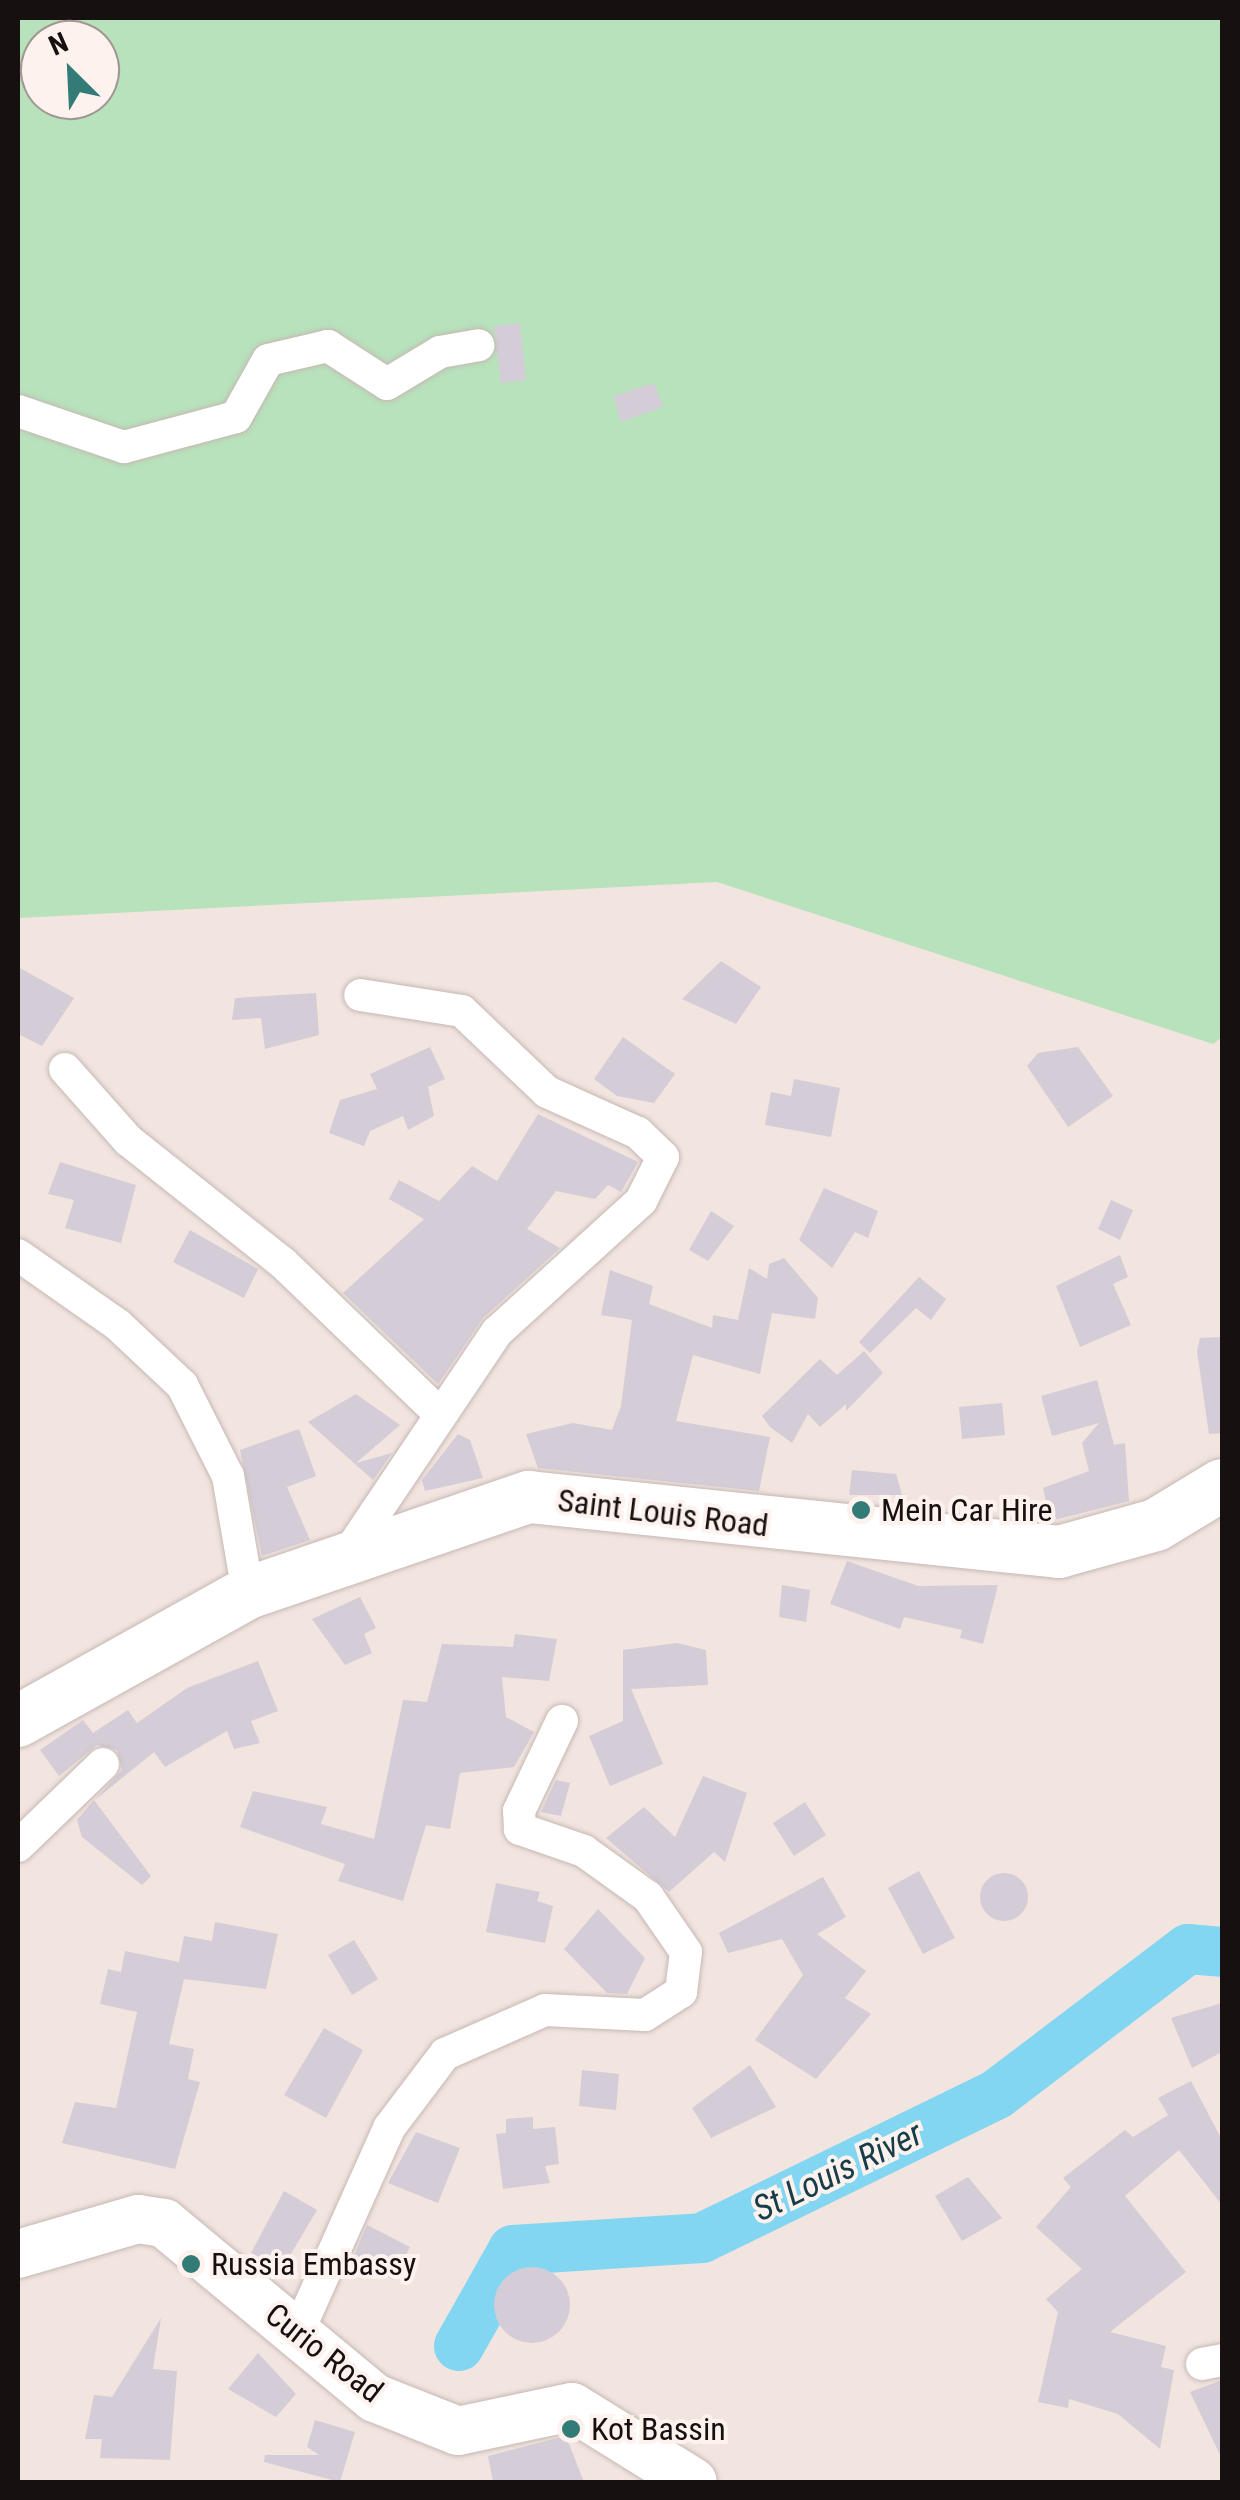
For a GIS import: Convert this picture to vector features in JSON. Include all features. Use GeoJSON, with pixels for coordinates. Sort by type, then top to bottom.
{"type":"FeatureCollection","features":[{"type":"Feature","properties":{"kind":"main road","name":"Saint Louis Road"},"geometry":{"type":"LineString","coordinates":[[18,1721],[248,1593],[529,1496],[1059,1552],[1156,1525],[1220,1489]]}},
{"type":"Feature","properties":{"kind":"main road","name":"Curio Road"},"geometry":{"type":"LineString","coordinates":[[18,2254],[138,2218],[164,2223],[375,2398],[458,2432],[572,2407],[693,2482]]}},
{"type":"Feature","properties":{"kind":"street"},"geometry":{"type":"LineString","coordinates":[[18,411],[124,447],[236,417],[268,360],[328,346],[387,384],[440,352],[478,345]]}},
{"type":"Feature","properties":{"kind":"street"},"geometry":{"type":"LineString","coordinates":[[348,1556],[439,1414],[533,1292],[641,1200],[663,1157],[638,1133],[547,1092],[462,1011],[360,995]]}},
{"type":"Feature","properties":{"kind":"street"},"geometry":{"type":"LineString","coordinates":[[64,1068],[129,1141],[283,1263],[439,1414]]}},
{"type":"Feature","properties":{"kind":"street"},"geometry":{"type":"LineString","coordinates":[[18,1255],[118,1325],[182,1386],[228,1476],[248,1593]]}},
{"type":"Feature","properties":{"kind":"street"},"geometry":{"type":"LineString","coordinates":[[297,2334],[388,2128],[445,2054],[545,2010],[645,2016],[681,1992],[686,1952],[648,1897],[584,1851],[520,1830],[520,1812],[562,1721]]}},
{"type":"Feature","properties":{"kind":"street"},"geometry":{"type":"LineString","coordinates":[[18,1846],[103,1764]]}},
{"type":"Feature","properties":{"kind":"green space"},"geometry":{"type":"Polygon","coordinates":[[[18,18],[1222,18],[1222,1037],[1213,1044],[717,882],[18,918],[18,18]]]}},
{"type":"Feature","properties":{"kind":"building"},"geometry":{"type":"Polygon","coordinates":[[[520,323],[526,380],[501,383],[494,326],[520,323]]]}},
{"type":"Feature","properties":{"kind":"building"},"geometry":{"type":"Polygon","coordinates":[[[654,383],[663,407],[621,422],[613,396],[654,383]]]}},
{"type":"Feature","properties":{"kind":"building"},"geometry":{"type":"Polygon","coordinates":[[[721,961],[761,987],[736,1024],[682,999],[721,961]]]}},
{"type":"Feature","properties":{"kind":"building"},"geometry":{"type":"Polygon","coordinates":[[[18,967],[74,998],[42,1046],[18,1034],[18,967]]]}},
{"type":"Feature","properties":{"kind":"building"},"geometry":{"type":"Polygon","coordinates":[[[316,993],[319,1035],[265,1049],[261,1018],[232,1020],[235,998],[316,993]]]}},
{"type":"Feature","properties":{"kind":"building"},"geometry":{"type":"Polygon","coordinates":[[[623,1037],[675,1074],[654,1103],[617,1096],[594,1079],[623,1037]]]}},
{"type":"Feature","properties":{"kind":"building"},"geometry":{"type":"Polygon","coordinates":[[[430,1047],[445,1079],[428,1087],[434,1116],[408,1130],[403,1116],[370,1131],[364,1146],[329,1133],[340,1100],[377,1089],[370,1074],[430,1047]]]}},
{"type":"Feature","properties":{"kind":"building"},"geometry":{"type":"Polygon","coordinates":[[[1078,1047],[1113,1096],[1068,1127],[1027,1066],[1038,1053],[1078,1047]]]}},
{"type":"Feature","properties":{"kind":"building"},"geometry":{"type":"Polygon","coordinates":[[[794,1079],[840,1088],[831,1137],[765,1125],[771,1092],[791,1096],[794,1079]]]}},
{"type":"Feature","properties":{"kind":"building"},"geometry":{"type":"Polygon","coordinates":[[[538,1114],[638,1162],[621,1192],[608,1185],[595,1199],[556,1191],[527,1229],[560,1248],[483,1318],[438,1384],[343,1293],[424,1219],[389,1199],[399,1180],[439,1201],[472,1166],[497,1181],[538,1114]]]}},
{"type":"Feature","properties":{"kind":"building"},"geometry":{"type":"Polygon","coordinates":[[[60,1162],[136,1185],[121,1243],[65,1228],[74,1200],[48,1194],[60,1162]]]}},
{"type":"Feature","properties":{"kind":"building"},"geometry":{"type":"Polygon","coordinates":[[[824,1188],[878,1211],[868,1238],[855,1232],[832,1268],[799,1240],[824,1188]]]}},
{"type":"Feature","properties":{"kind":"building"},"geometry":{"type":"Polygon","coordinates":[[[1111,1200],[1133,1210],[1120,1240],[1098,1229],[1111,1200]]]}},
{"type":"Feature","properties":{"kind":"building"},"geometry":{"type":"Polygon","coordinates":[[[711,1211],[734,1226],[708,1261],[689,1250],[711,1211]]]}},
{"type":"Feature","properties":{"kind":"building"},"geometry":{"type":"Polygon","coordinates":[[[190,1230],[258,1269],[244,1298],[173,1262],[190,1230]]]}},
{"type":"Feature","properties":{"kind":"building"},"geometry":{"type":"Polygon","coordinates":[[[1120,1255],[1128,1277],[1113,1284],[1131,1325],[1080,1347],[1056,1286],[1120,1255]]]}},
{"type":"Feature","properties":{"kind":"building"},"geometry":{"type":"Polygon","coordinates":[[[784,1258],[818,1298],[815,1319],[772,1313],[760,1374],[693,1355],[676,1421],[770,1437],[759,1491],[538,1468],[526,1434],[573,1423],[612,1430],[621,1406],[632,1320],[601,1315],[610,1270],[653,1286],[649,1304],[712,1328],[713,1315],[738,1320],[749,1268],[767,1279],[769,1264],[784,1258]]]}},
{"type":"Feature","properties":{"kind":"building"},"geometry":{"type":"Polygon","coordinates":[[[919,1277],[946,1299],[931,1320],[916,1308],[870,1353],[859,1342],[919,1277]]]}},
{"type":"Feature","properties":{"kind":"building"},"geometry":{"type":"Polygon","coordinates":[[[1222,1337],[1222,1433],[1209,1434],[1197,1351],[1200,1338],[1222,1337]]]}},
{"type":"Feature","properties":{"kind":"building"},"geometry":{"type":"Polygon","coordinates":[[[864,1351],[883,1373],[846,1411],[846,1404],[820,1427],[808,1414],[792,1443],[762,1416],[820,1359],[837,1375],[864,1351]]]}},
{"type":"Feature","properties":{"kind":"building"},"geometry":{"type":"Polygon","coordinates":[[[1097,1380],[1114,1445],[1125,1443],[1129,1501],[1050,1521],[1043,1488],[1089,1471],[1082,1443],[1099,1423],[1052,1436],[1041,1396],[1097,1380]]]}},
{"type":"Feature","properties":{"kind":"building"},"geometry":{"type":"Polygon","coordinates":[[[356,1394],[400,1425],[356,1463],[392,1453],[373,1480],[308,1422],[356,1394]]]}},
{"type":"Feature","properties":{"kind":"building"},"geometry":{"type":"Polygon","coordinates":[[[1002,1403],[1005,1435],[962,1439],[959,1407],[1002,1403]]]}},
{"type":"Feature","properties":{"kind":"building"},"geometry":{"type":"Polygon","coordinates":[[[299,1429],[316,1476],[287,1487],[310,1540],[262,1556],[240,1450],[299,1429]]]}},
{"type":"Feature","properties":{"kind":"building"},"geometry":{"type":"Polygon","coordinates":[[[458,1434],[470,1440],[483,1478],[425,1491],[422,1480],[458,1434]]]}},
{"type":"Feature","properties":{"kind":"building"},"geometry":{"type":"Polygon","coordinates":[[[852,1470],[896,1474],[902,1495],[849,1495],[852,1470]]]}},
{"type":"Feature","properties":{"kind":"building"},"geometry":{"type":"Polygon","coordinates":[[[847,1561],[918,1586],[998,1585],[983,1644],[960,1638],[962,1630],[904,1617],[900,1629],[830,1604],[847,1561]]]}},
{"type":"Feature","properties":{"kind":"building"},"geometry":{"type":"Polygon","coordinates":[[[782,1585],[810,1590],[806,1622],[779,1617],[782,1585]]]}},
{"type":"Feature","properties":{"kind":"building"},"geometry":{"type":"Polygon","coordinates":[[[360,1597],[376,1628],[364,1634],[372,1653],[345,1665],[312,1619],[360,1597]]]}},
{"type":"Feature","properties":{"kind":"building"},"geometry":{"type":"Polygon","coordinates":[[[515,1634],[557,1639],[549,1681],[502,1677],[506,1717],[534,1732],[514,1767],[460,1773],[450,1829],[426,1825],[403,1901],[338,1881],[345,1864],[240,1827],[253,1791],[327,1807],[321,1824],[374,1839],[403,1700],[427,1702],[442,1644],[513,1647],[515,1634]]]}},
{"type":"Feature","properties":{"kind":"building"},"geometry":{"type":"Polygon","coordinates":[[[677,1643],[706,1650],[708,1685],[631,1689],[663,1764],[610,1786],[589,1736],[623,1721],[623,1650],[677,1643]]]}},
{"type":"Feature","properties":{"kind":"building"},"geometry":{"type":"Polygon","coordinates":[[[258,1661],[278,1711],[251,1721],[260,1743],[234,1749],[227,1731],[165,1767],[154,1752],[95,1800],[122,1770],[117,1750],[97,1745],[59,1776],[40,1750],[83,1720],[93,1733],[128,1710],[137,1723],[187,1688],[258,1661]]]}},
{"type":"Feature","properties":{"kind":"building"},"geometry":{"type":"Polygon","coordinates":[[[703,1776],[747,1793],[725,1862],[714,1852],[669,1892],[606,1838],[644,1807],[675,1837],[703,1776]]]}},
{"type":"Feature","properties":{"kind":"building"},"geometry":{"type":"Polygon","coordinates":[[[556,1780],[570,1783],[561,1816],[541,1812],[556,1780]]]}},
{"type":"Feature","properties":{"kind":"building"},"geometry":{"type":"Polygon","coordinates":[[[94,1800],[151,1876],[142,1885],[82,1837],[77,1820],[94,1800]]]}},
{"type":"Feature","properties":{"kind":"building"},"geometry":{"type":"Polygon","coordinates":[[[805,1802],[826,1835],[794,1856],[773,1823],[805,1802]]]}},
{"type":"Feature","properties":{"kind":"building"},"geometry":{"type":"Polygon","coordinates":[[[919,1871],[955,1938],[923,1954],[888,1888],[919,1871]]]}},
{"type":"Feature","properties":{"kind":"building"},"geometry":{"type":"Polygon","coordinates":[[[1004,1873],[1021,1880],[1028,1897],[1021,1914],[1004,1921],[987,1914],[980,1897],[987,1880],[1004,1873]]]}},
{"type":"Feature","properties":{"kind":"building"},"geometry":{"type":"Polygon","coordinates":[[[823,1877],[846,1917],[817,1934],[866,1971],[845,1998],[871,2014],[816,2079],[755,2040],[803,1975],[782,1939],[728,1953],[719,1933],[823,1877]]]}},
{"type":"Feature","properties":{"kind":"building"},"geometry":{"type":"Polygon","coordinates":[[[496,1883],[540,1892],[537,1901],[553,1906],[545,1943],[486,1932],[496,1883]]]}},
{"type":"Feature","properties":{"kind":"building"},"geometry":{"type":"Polygon","coordinates":[[[598,1909],[645,1958],[627,1994],[607,1993],[564,1949],[598,1909]]]}},
{"type":"Feature","properties":{"kind":"building"},"geometry":{"type":"Polygon","coordinates":[[[215,1922],[278,1934],[266,1989],[184,1979],[169,2044],[194,2049],[188,2079],[200,2082],[175,2169],[62,2143],[75,2102],[116,2108],[137,2012],[100,2004],[108,1969],[121,1972],[125,1951],[179,1962],[184,1936],[212,1941],[215,1922]]]}},
{"type":"Feature","properties":{"kind":"building"},"geometry":{"type":"Polygon","coordinates":[[[354,1940],[378,1979],[352,1995],[328,1955],[354,1940]]]}},
{"type":"Feature","properties":{"kind":"building"},"geometry":{"type":"Polygon","coordinates":[[[1222,2003],[1222,2052],[1192,2068],[1171,2018],[1222,2003]]]}},
{"type":"Feature","properties":{"kind":"building"},"geometry":{"type":"Polygon","coordinates":[[[324,2028],[363,2050],[326,2118],[284,2095],[324,2028]]]}},
{"type":"Feature","properties":{"kind":"building"},"geometry":{"type":"Polygon","coordinates":[[[750,2065],[776,2107],[711,2138],[692,2108],[750,2065]]]}},
{"type":"Feature","properties":{"kind":"building"},"geometry":{"type":"Polygon","coordinates":[[[582,2070],[619,2074],[616,2110],[579,2106],[582,2070]]]}},
{"type":"Feature","properties":{"kind":"building"},"geometry":{"type":"Polygon","coordinates":[[[1191,2081],[1222,2140],[1222,2205],[1179,2150],[1125,2196],[1186,2272],[1110,2332],[1166,2346],[1161,2367],[1174,2370],[1160,2449],[1118,2414],[1069,2399],[1068,2408],[1038,2402],[1058,2312],[1046,2299],[1082,2269],[1036,2227],[1071,2187],[1063,2178],[1125,2130],[1133,2137],[1168,2115],[1158,2098],[1191,2081]]]}},
{"type":"Feature","properties":{"kind":"building"},"geometry":{"type":"Polygon","coordinates":[[[533,2117],[533,2129],[555,2127],[559,2164],[545,2166],[550,2183],[503,2189],[496,2134],[506,2133],[506,2119],[533,2117]]]}},
{"type":"Feature","properties":{"kind":"building"},"geometry":{"type":"Polygon","coordinates":[[[416,2132],[460,2148],[438,2203],[388,2183],[416,2132]]]}},
{"type":"Feature","properties":{"kind":"building"},"geometry":{"type":"Polygon","coordinates":[[[968,2177],[1002,2218],[962,2241],[935,2196],[968,2177]]]}},
{"type":"Feature","properties":{"kind":"building"},"geometry":{"type":"Polygon","coordinates":[[[284,2191],[317,2210],[282,2269],[251,2253],[284,2191]]]}},
{"type":"Feature","properties":{"kind":"building"},"geometry":{"type":"Polygon","coordinates":[[[367,2225],[410,2247],[393,2280],[353,2258],[367,2225]]]}},
{"type":"Feature","properties":{"kind":"building"},"geometry":{"type":"Polygon","coordinates":[[[532,2267],[559,2278],[570,2305],[559,2332],[532,2343],[505,2332],[494,2305],[505,2278],[532,2267]]]}},
{"type":"Feature","properties":{"kind":"building"},"geometry":{"type":"Polygon","coordinates":[[[161,2318],[153,2369],[177,2371],[170,2460],[100,2458],[102,2439],[85,2439],[94,2395],[112,2397],[161,2318]]]}},
{"type":"Feature","properties":{"kind":"building"},"geometry":{"type":"Polygon","coordinates":[[[258,2353],[296,2394],[276,2417],[228,2389],[258,2353]]]}},
{"type":"Feature","properties":{"kind":"building"},"geometry":{"type":"Polygon","coordinates":[[[1222,2380],[1222,2459],[1190,2392],[1222,2380]]]}},
{"type":"Feature","properties":{"kind":"building"},"geometry":{"type":"Polygon","coordinates":[[[315,2420],[355,2432],[340,2482],[264,2462],[265,2455],[319,2455],[307,2447],[315,2420]]]}},
{"type":"Feature","properties":{"kind":"building"},"geometry":{"type":"Polygon","coordinates":[[[566,2436],[584,2482],[493,2482],[488,2456],[566,2436]]]}},
{"type":"Feature","properties":{"kind":"waterway","name":"St Louis River"},"geometry":{"type":"LineString","coordinates":[[459,2346],[513,2250],[702,2238],[997,2094],[1188,1949],[1222,1952]]}},
{"type":"Feature","properties":{"kind":"place","name":"Mein Car Hire"},"geometry":{"type":"Point","coordinates":[861,1510]}},
{"type":"Feature","properties":{"kind":"place","name":"Russia Embassy"},"geometry":{"type":"Point","coordinates":[191,2264]}},
{"type":"Feature","properties":{"kind":"place","name":"Kot Bassin"},"geometry":{"type":"Point","coordinates":[571,2429]}}]}
